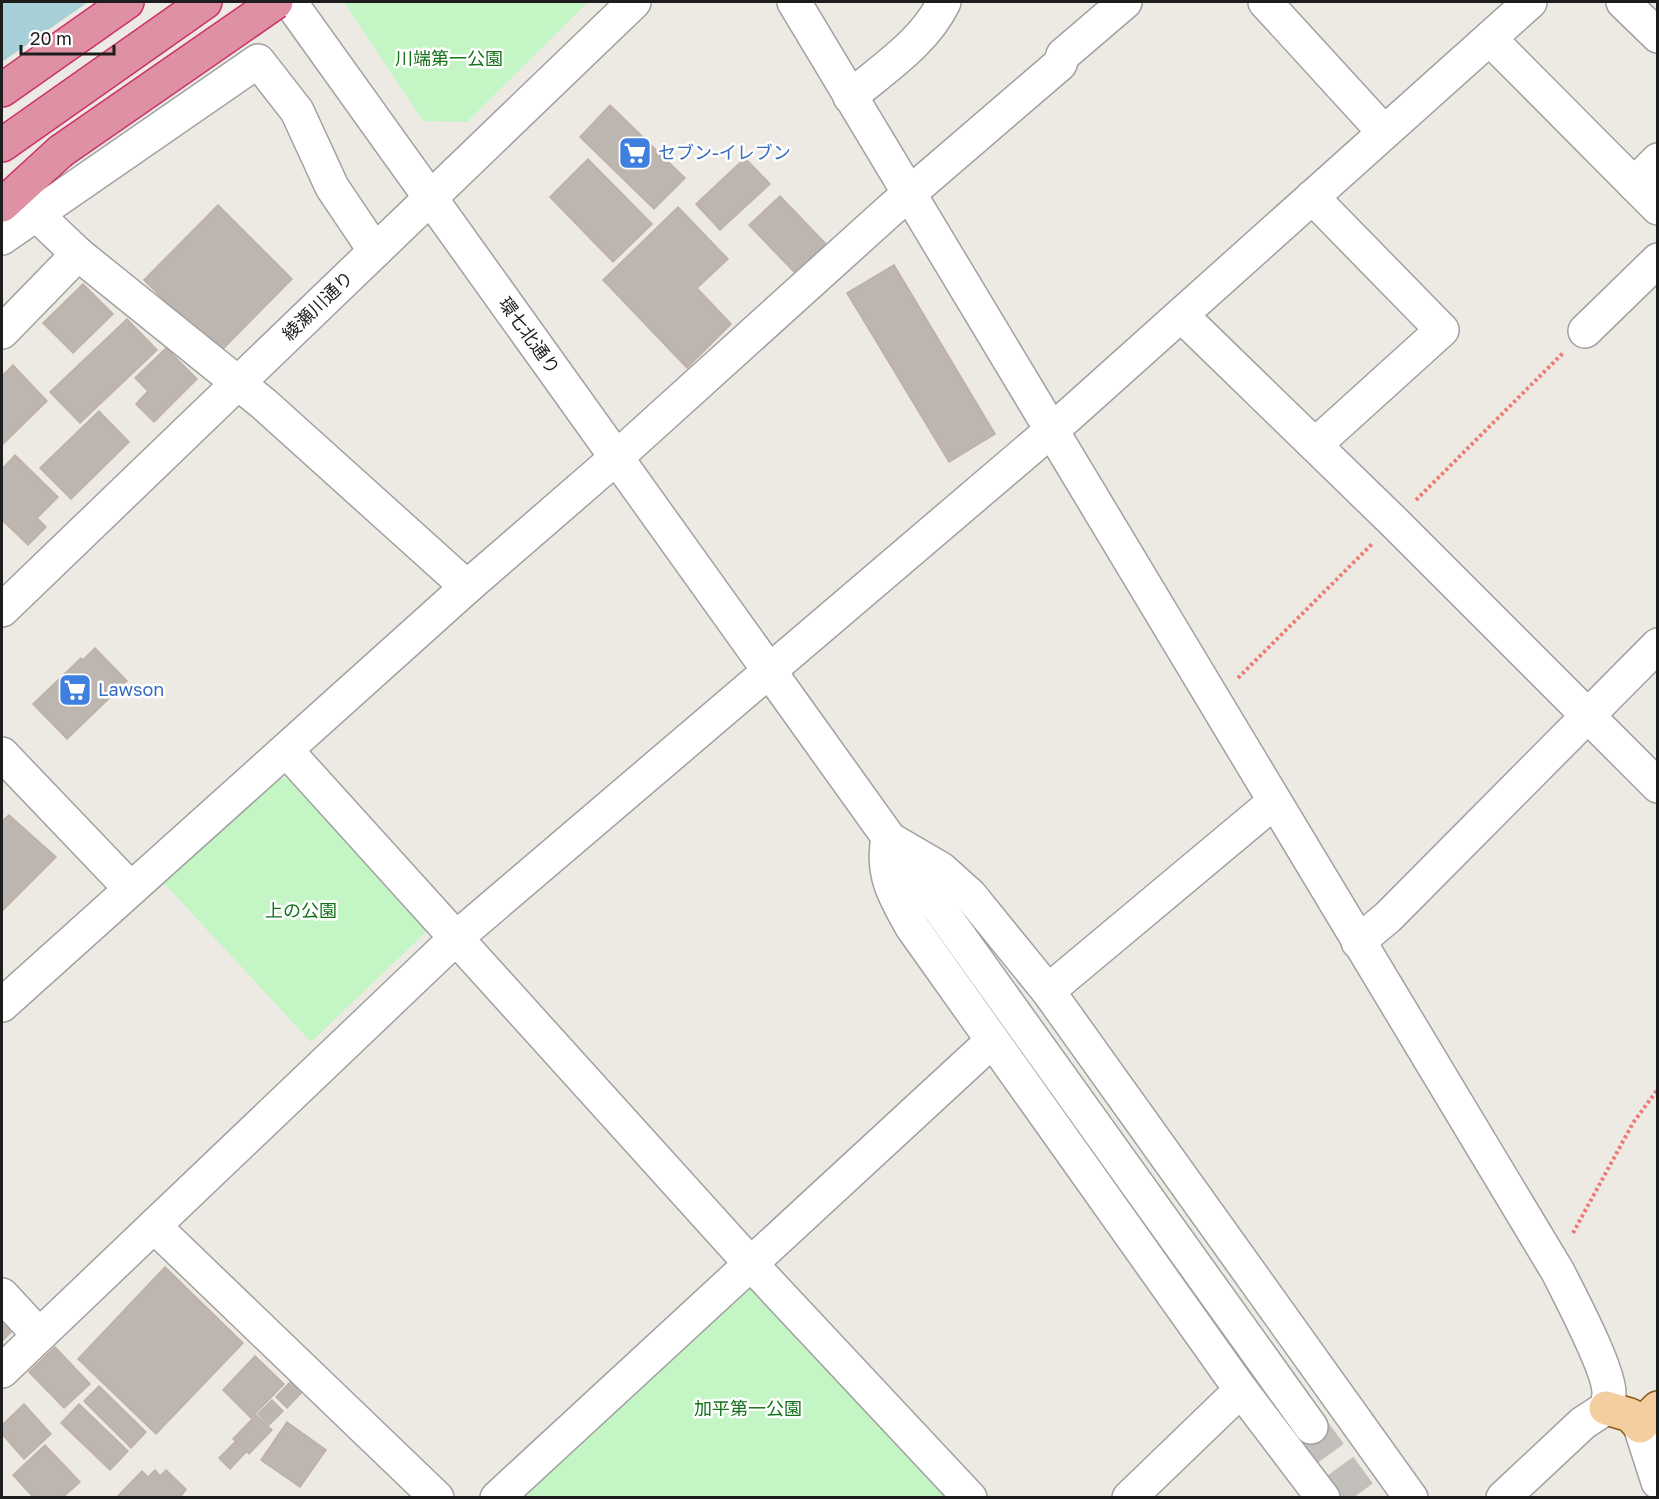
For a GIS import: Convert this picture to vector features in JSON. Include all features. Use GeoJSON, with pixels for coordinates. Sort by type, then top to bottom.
{"type":"FeatureCollection","features":[{"type":"Feature","properties":{"kind":"highway"},"geometry":{"type":"LineString","coordinates":[[2,90],[127,2]]}},
{"type":"Feature","properties":{"kind":"highway"},"geometry":{"type":"LineString","coordinates":[[2,145],[205,2]]}},
{"type":"Feature","properties":{"kind":"highway"},"geometry":{"type":"LineString","coordinates":[[2,191],[276,2]]}},
{"type":"Feature","properties":{"kind":"highway"},"geometry":{"type":"LineString","coordinates":[[2,205],[61,151]]}},
{"type":"Feature","properties":{"kind":"main road"},"geometry":{"type":"LineString","coordinates":[[1606,1408],[1630,1415],[1649,1417]]}},
{"type":"Feature","properties":{"kind":"street","name":"環七北通り"},"geometry":{"type":"LineString","coordinates":[[290,2],[1311,1427]]}},
{"type":"Feature","properties":{"kind":"street","name":"綾瀬川通り"},"geometry":{"type":"LineString","coordinates":[[2,610],[634,2]]}},
{"type":"Feature","properties":{"kind":"street"},"geometry":{"type":"LineString","coordinates":[[794,2],[908,195],[1558,1272],[1599,1361],[1609,1393],[1606,1408],[1583,1423],[1503,1497]]}},
{"type":"Feature","properties":{"kind":"street"},"geometry":{"type":"LineString","coordinates":[[850,98],[916,42],[933,23],[944,2]]}},
{"type":"Feature","properties":{"kind":"street"},"geometry":{"type":"LineString","coordinates":[[2,1005],[467,587],[617,457],[908,195],[1060,64],[1063,55],[1125,2]]}},
{"type":"Feature","properties":{"kind":"street"},"geometry":{"type":"LineString","coordinates":[[1265,2],[1384,132]]}},
{"type":"Feature","properties":{"kind":"street"},"geometry":{"type":"LineString","coordinates":[[2,1371],[456,938],[1050,431],[1530,2]]}},
{"type":"Feature","properties":{"kind":"street"},"geometry":{"type":"LineString","coordinates":[[1623,2],[1658,36]]}},
{"type":"Feature","properties":{"kind":"street"},"geometry":{"type":"LineString","coordinates":[[1490,39],[1658,208]]}},
{"type":"Feature","properties":{"kind":"street"},"geometry":{"type":"LineString","coordinates":[[2,238],[258,61],[297,111],[332,187],[375,251]]}},
{"type":"Feature","properties":{"kind":"street"},"geometry":{"type":"LineString","coordinates":[[1634,184],[1658,160]]}},
{"type":"Feature","properties":{"kind":"street"},"geometry":{"type":"LineString","coordinates":[[1312,197],[1442,330],[1315,445]]}},
{"type":"Feature","properties":{"kind":"street"},"geometry":{"type":"LineString","coordinates":[[36,214],[78,254],[239,383],[467,587]]}},
{"type":"Feature","properties":{"kind":"street"},"geometry":{"type":"LineString","coordinates":[[2,332],[78,254]]}},
{"type":"Feature","properties":{"kind":"street"},"geometry":{"type":"LineString","coordinates":[[1585,331],[1658,260]]}},
{"type":"Feature","properties":{"kind":"street"},"geometry":{"type":"LineString","coordinates":[[1181,315],[1658,786]]}},
{"type":"Feature","properties":{"kind":"street"},"geometry":{"type":"LineString","coordinates":[[1358,942],[1388,917],[1658,645]]}},
{"type":"Feature","properties":{"kind":"street"},"geometry":{"type":"LineString","coordinates":[[286,750],[750,1263],[970,1497]]}},
{"type":"Feature","properties":{"kind":"street"},"geometry":{"type":"LineString","coordinates":[[2,754],[131,889]]}},
{"type":"Feature","properties":{"kind":"street"},"geometry":{"type":"LineString","coordinates":[[1048,991],[1274,802]]}},
{"type":"Feature","properties":{"kind":"street"},"geometry":{"type":"LineString","coordinates":[[1323,1497],[1241,1390],[912,927],[893,892],[884,858],[888,838],[940,869],[970,895],[1048,991],[1273,1309],[1411,1497]]}},
{"type":"Feature","properties":{"kind":"street"},"geometry":{"type":"LineString","coordinates":[[497,1497],[992,1041]]}},
{"type":"Feature","properties":{"kind":"street"},"geometry":{"type":"LineString","coordinates":[[154,1227],[437,1497]]}},
{"type":"Feature","properties":{"kind":"street"},"geometry":{"type":"LineString","coordinates":[[2,1295],[39,1335]]}},
{"type":"Feature","properties":{"kind":"street"},"geometry":{"type":"LineString","coordinates":[[1129,1497],[1241,1390]]}},
{"type":"Feature","properties":{"kind":"street"},"geometry":{"type":"LineString","coordinates":[[1649,1417],[1658,1482]]}},
{"type":"Feature","properties":{"kind":"path"},"geometry":{"type":"LineString","coordinates":[[1571,1237],[1633,1123],[1658,1089]]}},
{"type":"Feature","properties":{"kind":"green space","name":"川端第一公園"},"geometry":{"type":"Polygon","coordinates":[[[344,2],[588,2],[467,122],[423,121],[344,2]]]}},
{"type":"Feature","properties":{"kind":"green space","name":"上の公園"},"geometry":{"type":"Polygon","coordinates":[[[276,777],[289,778],[428,930],[311,1042],[162,881],[276,777]]]}},
{"type":"Feature","properties":{"kind":"green space","name":"加平第一公園"},"geometry":{"type":"Polygon","coordinates":[[[747,1289],[759,1290],[950,1498],[521,1498],[747,1289]]]}},
{"type":"Feature","properties":{"kind":"water"},"geometry":{"type":"Polygon","coordinates":[[[2,2],[88,2],[2,62],[2,2]]]}},
{"type":"Feature","properties":{"kind":"building"},"geometry":{"type":"Polygon","coordinates":[[[610,105],[685,178],[654,209],[580,137],[610,105]]]}},
{"type":"Feature","properties":{"kind":"building"},"geometry":{"type":"Polygon","coordinates":[[[745,158],[770,184],[720,230],[696,204],[745,158]]]}},
{"type":"Feature","properties":{"kind":"building"},"geometry":{"type":"Polygon","coordinates":[[[588,159],[652,224],[613,262],[550,197],[588,159]]]}},
{"type":"Feature","properties":{"kind":"building"},"geometry":{"type":"Polygon","coordinates":[[[780,196],[827,245],[796,274],[749,225],[780,196]]]}},
{"type":"Feature","properties":{"kind":"building"},"geometry":{"type":"Polygon","coordinates":[[[218,205],[292,279],[218,354],[144,280],[218,205]]]}},
{"type":"Feature","properties":{"kind":"building"},"geometry":{"type":"Polygon","coordinates":[[[678,207],[728,259],[697,288],[731,324],[687,368],[603,280],[678,207]]]}},
{"type":"Feature","properties":{"kind":"building"},"geometry":{"type":"Polygon","coordinates":[[[894,265],[995,434],[949,462],[847,293],[894,265]]]}},
{"type":"Feature","properties":{"kind":"building"},"geometry":{"type":"Polygon","coordinates":[[[83,284],[113,314],[73,353],[43,323],[83,284]]]}},
{"type":"Feature","properties":{"kind":"building"},"geometry":{"type":"Polygon","coordinates":[[[127,319],[157,350],[80,423],[50,392],[127,319]]]}},
{"type":"Feature","properties":{"kind":"building"},"geometry":{"type":"Polygon","coordinates":[[[166,348],[197,379],[154,422],[136,404],[148,391],[135,378],[166,348]]]}},
{"type":"Feature","properties":{"kind":"building"},"geometry":{"type":"Polygon","coordinates":[[[13,365],[47,401],[2,445],[2,376],[13,365]]]}},
{"type":"Feature","properties":{"kind":"building"},"geometry":{"type":"Polygon","coordinates":[[[99,411],[129,442],[71,499],[40,468],[99,411]]]}},
{"type":"Feature","properties":{"kind":"building"},"geometry":{"type":"Polygon","coordinates":[[[15,455],[58,497],[37,518],[46,527],[28,545],[2,520],[2,469],[15,455]]]}},
{"type":"Feature","properties":{"kind":"building"},"geometry":{"type":"Polygon","coordinates":[[[95,648],[127,681],[67,739],[33,704],[81,658],[83,660],[95,648]]]}},
{"type":"Feature","properties":{"kind":"building"},"geometry":{"type":"Polygon","coordinates":[[[9,815],[56,857],[2,911],[2,821],[9,815]]]}},
{"type":"Feature","properties":{"kind":"building"},"geometry":{"type":"Polygon","coordinates":[[[165,1267],[243,1343],[156,1434],[78,1359],[165,1267]]]}},
{"type":"Feature","properties":{"kind":"building"},"geometry":{"type":"Polygon","coordinates":[[[2,1315],[15,1328],[2,1341],[2,1315]]]}},
{"type":"Feature","properties":{"kind":"building"},"geometry":{"type":"Polygon","coordinates":[[[55,1347],[90,1384],[64,1408],[29,1372],[55,1347]]]}},
{"type":"Feature","properties":{"kind":"building"},"geometry":{"type":"Polygon","coordinates":[[[255,1356],[284,1384],[251,1418],[223,1390],[255,1356]]]}},
{"type":"Feature","properties":{"kind":"building"},"geometry":{"type":"Polygon","coordinates":[[[291,1381],[302,1392],[287,1408],[276,1397],[291,1381]]]}},
{"type":"Feature","properties":{"kind":"building"},"geometry":{"type":"Polygon","coordinates":[[[99,1386],[146,1432],[131,1448],[84,1401],[99,1386]]]}},
{"type":"Feature","properties":{"kind":"building"},"geometry":{"type":"Polygon","coordinates":[[[272,1400],[283,1411],[269,1425],[258,1414],[272,1400]]]}},
{"type":"Feature","properties":{"kind":"building"},"geometry":{"type":"Polygon","coordinates":[[[24,1404],[51,1434],[24,1459],[2,1434],[2,1425],[24,1404]]]}},
{"type":"Feature","properties":{"kind":"building"},"geometry":{"type":"Polygon","coordinates":[[[79,1404],[128,1451],[110,1470],[61,1423],[79,1404]]]}},
{"type":"Feature","properties":{"kind":"building"},"geometry":{"type":"Polygon","coordinates":[[[256,1415],[272,1430],[249,1454],[233,1439],[256,1415]]]}},
{"type":"Feature","properties":{"kind":"building"},"geometry":{"type":"Polygon","coordinates":[[[287,1422],[326,1450],[300,1487],[261,1460],[287,1422]]]}},
{"type":"Feature","properties":{"kind":"building"},"geometry":{"type":"Polygon","coordinates":[[[235,1442],[246,1452],[230,1469],[219,1458],[235,1442]]]}},
{"type":"Feature","properties":{"kind":"building"},"geometry":{"type":"Polygon","coordinates":[[[45,1445],[80,1482],[62,1498],[34,1498],[13,1475],[45,1445]]]}},
{"type":"Feature","properties":{"kind":"building"},"geometry":{"type":"Polygon","coordinates":[[[155,1470],[160,1476],[166,1470],[186,1489],[180,1498],[116,1498],[142,1471],[148,1477],[155,1470]]]}},
{"type":"Feature","properties":{"kind":"tunnel"},"geometry":{"type":"LineString","coordinates":[[1311,1427],[1363,1498]]}},
{"type":"Feature","properties":{"kind":"place","name":"セブン-イレブン"},"geometry":{"type":"Point","coordinates":[635,153]}},
{"type":"Feature","properties":{"kind":"place","name":"Lawson"},"geometry":{"type":"Point","coordinates":[75,690]}}]}
